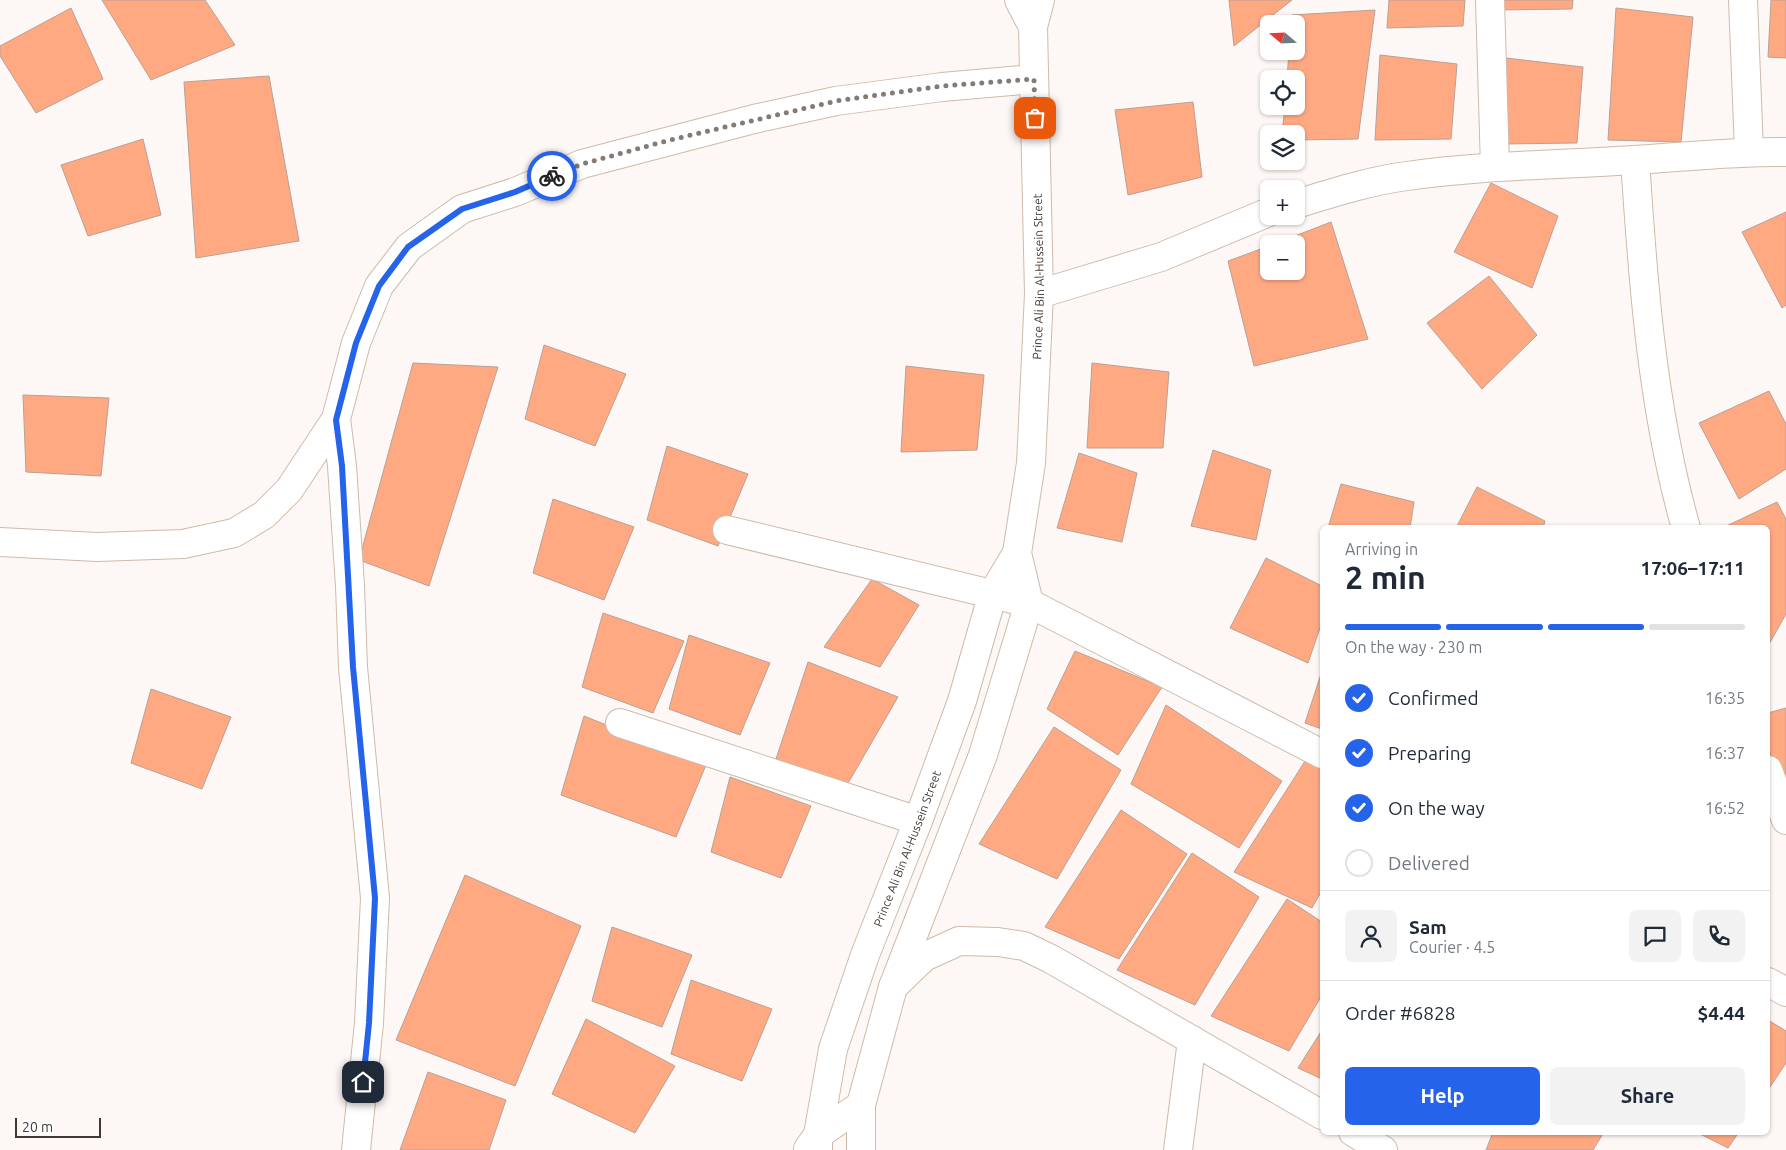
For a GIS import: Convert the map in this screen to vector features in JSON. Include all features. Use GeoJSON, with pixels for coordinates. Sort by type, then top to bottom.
{"type":"FeatureCollection","features":[{"type":"Feature","properties":{"kind":"street"},"geometry":{"type":"LineString","coordinates":[[1019,0],[1033,27]]}},
{"type":"Feature","properties":{"kind":"street","name":"Prince Ali Bin Al-Hussein Street"},"geometry":{"type":"LineString","coordinates":[[814,1145],[833,1049],[865,955],[918,821],[962,701],[993,593],[1017,553],[1031,463],[1039,294],[1033,27],[1040,0]]}},
{"type":"Feature","properties":{"kind":"street"},"geometry":{"type":"LineString","coordinates":[[1490,0],[1495,168]]}},
{"type":"Feature","properties":{"kind":"street"},"geometry":{"type":"LineString","coordinates":[[1743,0],[1749,151]]}},
{"type":"Feature","properties":{"kind":"street"},"geometry":{"type":"LineString","coordinates":[[0,542],[97,547],[183,544],[234,534],[264,515],[289,490],[336,420],[356,343],[379,286],[408,247],[462,209],[515,192],[582,164],[754,119],[836,101],[942,86],[1034,79]]}},
{"type":"Feature","properties":{"kind":"street"},"geometry":{"type":"LineString","coordinates":[[1305,201],[1351,188],[1406,176],[1495,168],[1749,151],[1786,152]]}},
{"type":"Feature","properties":{"kind":"street"},"geometry":{"type":"LineString","coordinates":[[1635,160],[1642,260],[1653,364],[1678,500],[1685,525]]}},
{"type":"Feature","properties":{"kind":"street"},"geometry":{"type":"LineString","coordinates":[[1039,294],[1161,257],[1260,216]]}},
{"type":"Feature","properties":{"kind":"street"},"geometry":{"type":"LineString","coordinates":[[336,420],[342,466],[353,667],[375,898],[369,1023],[356,1150]]}},
{"type":"Feature","properties":{"kind":"street"},"geometry":{"type":"LineString","coordinates":[[727,530],[1029,603],[1320,753]]}},
{"type":"Feature","properties":{"kind":"street","name":"Prince Ali Bin Al-Hussein Street"},"geometry":{"type":"LineString","coordinates":[[1017,553],[1029,603]]}},
{"type":"Feature","properties":{"kind":"street"},"geometry":{"type":"LineString","coordinates":[[862,1150],[861,1105],[893,987],[983,754],[1029,603]]}},
{"type":"Feature","properties":{"kind":"street"},"geometry":{"type":"LineString","coordinates":[[620,723],[918,821]]}},
{"type":"Feature","properties":{"kind":"street"},"geometry":{"type":"LineString","coordinates":[[1770,776],[1786,820]]}},
{"type":"Feature","properties":{"kind":"street"},"geometry":{"type":"LineString","coordinates":[[893,987],[924,958],[959,941],[998,942],[1024,946],[1051,959],[1320,1114]]}},
{"type":"Feature","properties":{"kind":"street"},"geometry":{"type":"LineString","coordinates":[[1770,983],[1786,992]]}},
{"type":"Feature","properties":{"kind":"street"},"geometry":{"type":"LineString","coordinates":[[1178,1150],[1192,1040]]}},
{"type":"Feature","properties":{"kind":"street"},"geometry":{"type":"LineString","coordinates":[[814,1145],[861,1105]]}},
{"type":"Feature","properties":{"kind":"street"},"geometry":{"type":"LineString","coordinates":[[1358,1135],[1383,1150]]}},
{"type":"Feature","properties":{"kind":"building"},"geometry":{"type":"Polygon","coordinates":[[[102,0],[205,0],[235,45],[151,80],[102,0]]]}},
{"type":"Feature","properties":{"kind":"building"},"geometry":{"type":"Polygon","coordinates":[[[1229,0],[1292,0],[1273,15],[1260,15],[1260,25],[1234,46],[1229,0]]]}},
{"type":"Feature","properties":{"kind":"building"},"geometry":{"type":"Polygon","coordinates":[[[1389,0],[1465,0],[1463,26],[1387,28],[1389,0]]]}},
{"type":"Feature","properties":{"kind":"building"},"geometry":{"type":"Polygon","coordinates":[[[1496,0],[1573,0],[1572,9],[1496,10],[1496,0]]]}},
{"type":"Feature","properties":{"kind":"building"},"geometry":{"type":"Polygon","coordinates":[[[1771,0],[1786,0],[1786,58],[1768,57],[1771,0]]]}},
{"type":"Feature","properties":{"kind":"building"},"geometry":{"type":"Polygon","coordinates":[[[71,8],[103,79],[36,113],[0,56],[0,46],[71,8]]]}},
{"type":"Feature","properties":{"kind":"building"},"geometry":{"type":"Polygon","coordinates":[[[1616,8],[1693,17],[1681,142],[1608,140],[1616,8]]]}},
{"type":"Feature","properties":{"kind":"building"},"geometry":{"type":"Polygon","coordinates":[[[1375,10],[1358,139],[1305,140],[1305,125],[1283,125],[1284,115],[1305,115],[1305,70],[1288,70],[1288,60],[1305,60],[1305,15],[1292,15],[1375,10]]]}},
{"type":"Feature","properties":{"kind":"building"},"geometry":{"type":"Polygon","coordinates":[[[1380,55],[1457,64],[1451,139],[1375,140],[1380,55]]]}},
{"type":"Feature","properties":{"kind":"building"},"geometry":{"type":"Polygon","coordinates":[[[1506,58],[1583,67],[1577,143],[1501,144],[1506,58]]]}},
{"type":"Feature","properties":{"kind":"building"},"geometry":{"type":"Polygon","coordinates":[[[269,76],[299,241],[196,258],[184,82],[269,76]]]}},
{"type":"Feature","properties":{"kind":"building"},"geometry":{"type":"Polygon","coordinates":[[[1193,102],[1202,177],[1128,195],[1115,110],[1193,102]]]}},
{"type":"Feature","properties":{"kind":"building"},"geometry":{"type":"Polygon","coordinates":[[[143,139],[161,215],[88,236],[61,165],[143,139]]]}},
{"type":"Feature","properties":{"kind":"building"},"geometry":{"type":"Polygon","coordinates":[[[1491,183],[1558,216],[1532,288],[1454,252],[1491,183]]]}},
{"type":"Feature","properties":{"kind":"building"},"geometry":{"type":"Polygon","coordinates":[[[1786,212],[1786,305],[1782,308],[1742,232],[1786,212]]]}},
{"type":"Feature","properties":{"kind":"building"},"geometry":{"type":"Polygon","coordinates":[[[1331,222],[1368,339],[1254,366],[1228,261],[1260,249],[1260,280],[1305,280],[1305,235],[1297,235],[1331,222]]]}},
{"type":"Feature","properties":{"kind":"building"},"geometry":{"type":"Polygon","coordinates":[[[1489,276],[1537,335],[1482,389],[1427,323],[1489,276]]]}},
{"type":"Feature","properties":{"kind":"building"},"geometry":{"type":"Polygon","coordinates":[[[544,345],[626,374],[595,446],[525,419],[544,345]]]}},
{"type":"Feature","properties":{"kind":"building"},"geometry":{"type":"Polygon","coordinates":[[[413,363],[498,367],[429,586],[359,560],[413,363]]]}},
{"type":"Feature","properties":{"kind":"building"},"geometry":{"type":"Polygon","coordinates":[[[1092,363],[1169,372],[1163,448],[1087,448],[1092,363]]]}},
{"type":"Feature","properties":{"kind":"building"},"geometry":{"type":"Polygon","coordinates":[[[906,366],[984,375],[977,450],[901,452],[906,366]]]}},
{"type":"Feature","properties":{"kind":"building"},"geometry":{"type":"Polygon","coordinates":[[[1769,391],[1786,424],[1786,469],[1739,499],[1699,423],[1769,391]]]}},
{"type":"Feature","properties":{"kind":"building"},"geometry":{"type":"Polygon","coordinates":[[[23,395],[109,398],[101,476],[26,472],[23,395]]]}},
{"type":"Feature","properties":{"kind":"building"},"geometry":{"type":"Polygon","coordinates":[[[667,446],[748,474],[718,546],[647,520],[667,446]]]}},
{"type":"Feature","properties":{"kind":"building"},"geometry":{"type":"Polygon","coordinates":[[[1213,450],[1271,470],[1256,540],[1191,526],[1213,450]]]}},
{"type":"Feature","properties":{"kind":"building"},"geometry":{"type":"Polygon","coordinates":[[[1079,453],[1137,473],[1122,542],[1057,528],[1079,453]]]}},
{"type":"Feature","properties":{"kind":"building"},"geometry":{"type":"Polygon","coordinates":[[[1341,484],[1414,502],[1410,525],[1329,525],[1341,484]]]}},
{"type":"Feature","properties":{"kind":"building"},"geometry":{"type":"Polygon","coordinates":[[[1477,487],[1545,521],[1544,525],[1458,525],[1477,487]]]}},
{"type":"Feature","properties":{"kind":"building"},"geometry":{"type":"Polygon","coordinates":[[[553,499],[634,527],[604,600],[533,573],[553,499]]]}},
{"type":"Feature","properties":{"kind":"building"},"geometry":{"type":"Polygon","coordinates":[[[1777,502],[1786,519],[1786,614],[1770,642],[1770,525],[1728,525],[1777,502]]]}},
{"type":"Feature","properties":{"kind":"building"},"geometry":{"type":"Polygon","coordinates":[[[1266,558],[1320,585],[1320,628],[1308,663],[1230,628],[1266,558]]]}},
{"type":"Feature","properties":{"kind":"building"},"geometry":{"type":"Polygon","coordinates":[[[872,579],[919,605],[880,667],[824,647],[872,579]]]}},
{"type":"Feature","properties":{"kind":"building"},"geometry":{"type":"Polygon","coordinates":[[[603,613],[684,641],[653,713],[582,687],[603,613]]]}},
{"type":"Feature","properties":{"kind":"building"},"geometry":{"type":"Polygon","coordinates":[[[689,635],[770,663],[740,735],[669,709],[689,635]]]}},
{"type":"Feature","properties":{"kind":"building"},"geometry":{"type":"Polygon","coordinates":[[[1075,651],[1162,687],[1118,755],[1047,709],[1075,651]]]}},
{"type":"Feature","properties":{"kind":"building"},"geometry":{"type":"Polygon","coordinates":[[[808,662],[898,697],[847,785],[776,759],[808,662]]]}},
{"type":"Feature","properties":{"kind":"building"},"geometry":{"type":"Polygon","coordinates":[[[1320,677],[1320,728],[1305,723],[1320,677]]]}},
{"type":"Feature","properties":{"kind":"building"},"geometry":{"type":"Polygon","coordinates":[[[151,689],[231,717],[202,789],[131,763],[151,689]]]}},
{"type":"Feature","properties":{"kind":"building"},"geometry":{"type":"Polygon","coordinates":[[[1166,705],[1282,781],[1239,848],[1131,784],[1166,705]]]}},
{"type":"Feature","properties":{"kind":"building"},"geometry":{"type":"Polygon","coordinates":[[[1786,708],[1786,797],[1770,753],[1770,712],[1786,708]]]}},
{"type":"Feature","properties":{"kind":"building"},"geometry":{"type":"Polygon","coordinates":[[[584,716],[706,765],[676,837],[561,795],[584,716]]]}},
{"type":"Feature","properties":{"kind":"building"},"geometry":{"type":"Polygon","coordinates":[[[1054,727],[1121,770],[1057,879],[979,844],[1054,727]]]}},
{"type":"Feature","properties":{"kind":"building"},"geometry":{"type":"Polygon","coordinates":[[[1309,755],[1320,763],[1320,894],[1312,908],[1234,872],[1309,755]]]}},
{"type":"Feature","properties":{"kind":"building"},"geometry":{"type":"Polygon","coordinates":[[[730,777],[811,806],[781,878],[711,852],[730,777]]]}},
{"type":"Feature","properties":{"kind":"building"},"geometry":{"type":"Polygon","coordinates":[[[1121,810],[1187,854],[1119,959],[1045,927],[1121,810]]]}},
{"type":"Feature","properties":{"kind":"building"},"geometry":{"type":"Polygon","coordinates":[[[1192,853],[1259,897],[1195,1005],[1117,970],[1192,853]]]}},
{"type":"Feature","properties":{"kind":"building"},"geometry":{"type":"Polygon","coordinates":[[[465,875],[581,926],[515,1086],[396,1040],[465,875]]]}},
{"type":"Feature","properties":{"kind":"building"},"geometry":{"type":"Polygon","coordinates":[[[1287,899],[1320,921],[1320,998],[1289,1051],[1211,1016],[1287,899]]]}},
{"type":"Feature","properties":{"kind":"building"},"geometry":{"type":"Polygon","coordinates":[[[612,927],[692,955],[662,1027],[592,1001],[612,927]]]}},
{"type":"Feature","properties":{"kind":"building"},"geometry":{"type":"Polygon","coordinates":[[[691,980],[772,1009],[742,1081],[671,1054],[691,980]]]}},
{"type":"Feature","properties":{"kind":"building"},"geometry":{"type":"Polygon","coordinates":[[[586,1019],[675,1066],[635,1133],[552,1094],[586,1019]]]}},
{"type":"Feature","properties":{"kind":"building"},"geometry":{"type":"Polygon","coordinates":[[[1770,1021],[1786,1031],[1786,1063],[1770,1087],[1770,1021]]]}},
{"type":"Feature","properties":{"kind":"building"},"geometry":{"type":"Polygon","coordinates":[[[1320,1033],[1320,1078],[1298,1068],[1320,1033]]]}},
{"type":"Feature","properties":{"kind":"building"},"geometry":{"type":"Polygon","coordinates":[[[428,1072],[506,1100],[489,1150],[400,1150],[428,1072]]]}},
{"type":"Feature","properties":{"kind":"building"},"geometry":{"type":"Polygon","coordinates":[[[1492,1135],[1602,1135],[1593,1150],[1486,1150],[1492,1135]]]}},
{"type":"Feature","properties":{"kind":"building"},"geometry":{"type":"Polygon","coordinates":[[[1702,1135],[1737,1135],[1728,1148],[1702,1135]]]}},
{"type":"Feature","properties":{"kind":"way so far"},"geometry":{"type":"LineString","coordinates":[[552,176],[582,164],[754,119],[836,101],[942,86],[1034,79],[1035,118]]}},
{"type":"Feature","properties":{"kind":"route"},"geometry":{"type":"LineString","coordinates":[[363,1082],[369,1023],[375,898],[353,667],[342,466],[336,420],[356,343],[379,286],[408,247],[462,209],[515,192],[552,176]]}}]}
